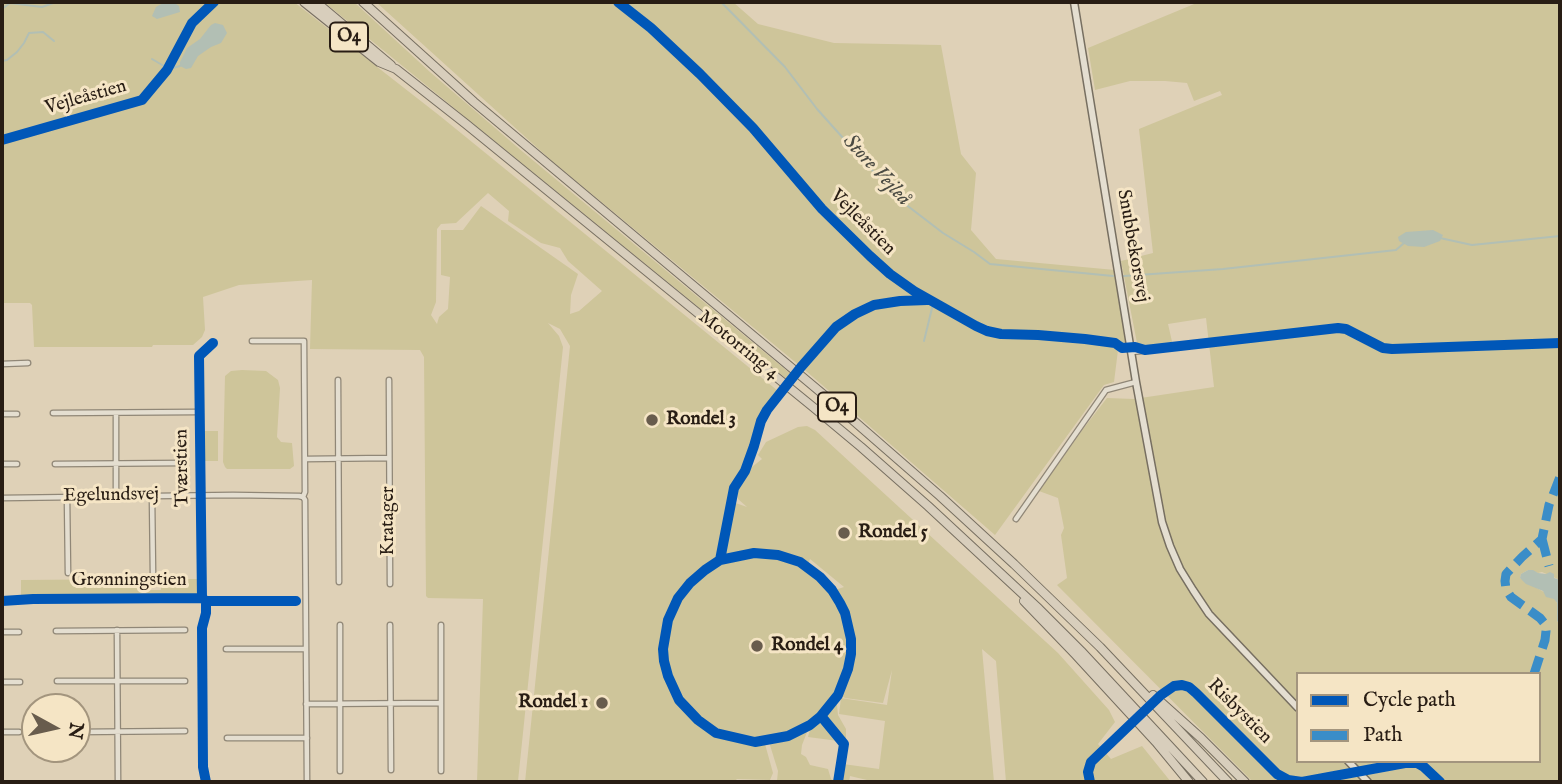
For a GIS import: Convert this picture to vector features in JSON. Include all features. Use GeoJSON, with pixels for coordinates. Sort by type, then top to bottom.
{"type":"FeatureCollection","features":[{"type":"Feature","properties":{"kind":"highway","name":"Motorring 4"},"geometry":{"type":"LineString","coordinates":[[304,2],[379,62],[396,69],[813,407],[928,506],[1081,651],[1203,782]]}},
{"type":"Feature","properties":{"kind":"highway"},"geometry":{"type":"LineString","coordinates":[[316,2],[396,69]]}},
{"type":"Feature","properties":{"kind":"highway","name":"Motorring 4"},"geometry":{"type":"LineString","coordinates":[[363,2],[474,102],[920,478],[1100,647],[1228,782]]}},
{"type":"Feature","properties":{"kind":"highway","name":"O4"},"geometry":{"type":"LineString","coordinates":[[992,565],[1156,742],[1189,782]]}},
{"type":"Feature","properties":{"kind":"highway","name":"O4"},"geometry":{"type":"LineString","coordinates":[[1100,647],[1201,738],[1245,782]]}},
{"type":"Feature","properties":{"kind":"street","name":"Snubbekorsvej"},"geometry":{"type":"LineString","coordinates":[[1074,2],[1136,382],[1162,522],[1180,569],[1209,614],[1296,706]]}},
{"type":"Feature","properties":{"kind":"street"},"geometry":{"type":"LineString","coordinates":[[252,341],[304,341],[307,782]]}},
{"type":"Feature","properties":{"kind":"street"},"geometry":{"type":"LineString","coordinates":[[1132,352],[1204,344]]}},
{"type":"Feature","properties":{"kind":"street"},"geometry":{"type":"LineString","coordinates":[[2,364],[28,363]]}},
{"type":"Feature","properties":{"kind":"street"},"geometry":{"type":"LineString","coordinates":[[338,380],[339,582]]}},
{"type":"Feature","properties":{"kind":"street","name":"Kratager"},"geometry":{"type":"LineString","coordinates":[[389,380],[390,584]]}},
{"type":"Feature","properties":{"kind":"street"},"geometry":{"type":"LineString","coordinates":[[1016,519],[1107,390],[1136,382]]}},
{"type":"Feature","properties":{"kind":"street"},"geometry":{"type":"LineString","coordinates":[[53,413],[197,412]]}},
{"type":"Feature","properties":{"kind":"street"},"geometry":{"type":"LineString","coordinates":[[2,414],[17,414]]}},
{"type":"Feature","properties":{"kind":"street"},"geometry":{"type":"LineString","coordinates":[[116,414],[116,497]]}},
{"type":"Feature","properties":{"kind":"street","name":"Kratager"},"geometry":{"type":"LineString","coordinates":[[305,459],[389,458]]}},
{"type":"Feature","properties":{"kind":"street"},"geometry":{"type":"LineString","coordinates":[[55,464],[185,463]]}},
{"type":"Feature","properties":{"kind":"street"},"geometry":{"type":"LineString","coordinates":[[2,464],[17,464]]}},
{"type":"Feature","properties":{"kind":"street"},"geometry":{"type":"LineString","coordinates":[[152,496],[153,575]]}},
{"type":"Feature","properties":{"kind":"street"},"geometry":{"type":"LineString","coordinates":[[68,497],[68,573]]}},
{"type":"Feature","properties":{"kind":"street","name":"Egelundsvej"},"geometry":{"type":"LineString","coordinates":[[2,498],[303,497]]}},
{"type":"Feature","properties":{"kind":"street"},"geometry":{"type":"LineString","coordinates":[[340,625],[340,771]]}},
{"type":"Feature","properties":{"kind":"street"},"geometry":{"type":"LineString","coordinates":[[390,625],[391,770]]}},
{"type":"Feature","properties":{"kind":"street"},"geometry":{"type":"LineString","coordinates":[[441,625],[441,771]]}},
{"type":"Feature","properties":{"kind":"street"},"geometry":{"type":"LineString","coordinates":[[117,630],[118,782]]}},
{"type":"Feature","properties":{"kind":"street"},"geometry":{"type":"LineString","coordinates":[[56,631],[185,630]]}},
{"type":"Feature","properties":{"kind":"street"},"geometry":{"type":"LineString","coordinates":[[2,632],[19,632]]}},
{"type":"Feature","properties":{"kind":"street"},"geometry":{"type":"LineString","coordinates":[[226,649],[306,649]]}},
{"type":"Feature","properties":{"kind":"street"},"geometry":{"type":"LineString","coordinates":[[57,681],[185,681]]}},
{"type":"Feature","properties":{"kind":"street"},"geometry":{"type":"LineString","coordinates":[[2,682],[20,682]]}},
{"type":"Feature","properties":{"kind":"street"},"geometry":{"type":"LineString","coordinates":[[306,704],[441,703]]}},
{"type":"Feature","properties":{"kind":"street"},"geometry":{"type":"LineString","coordinates":[[91,732],[185,731]]}},
{"type":"Feature","properties":{"kind":"street"},"geometry":{"type":"LineString","coordinates":[[2,732],[19,732]]}},
{"type":"Feature","properties":{"kind":"street"},"geometry":{"type":"LineString","coordinates":[[226,738],[307,738]]}},
{"type":"Feature","properties":{"kind":"street"},"geometry":{"type":"LineString","coordinates":[[1350,763],[1368,782]]}},
{"type":"Feature","properties":{"kind":"shaded area"},"geometry":{"type":"Polygon","coordinates":[[[2,2],[294,2],[440,116],[778,391],[764,412],[746,466],[733,485],[730,501],[747,507],[738,499],[737,489],[752,467],[762,459],[758,455],[766,442],[798,427],[807,426],[815,430],[1058,653],[1109,710],[1115,722],[1098,744],[1111,759],[1142,746],[1171,782],[1006,782],[996,661],[982,649],[994,782],[867,782],[850,776],[849,782],[841,782],[843,764],[879,769],[885,721],[839,714],[841,698],[887,705],[892,670],[883,703],[845,698],[839,694],[848,680],[856,653],[852,623],[835,590],[844,587],[810,559],[806,570],[822,581],[838,602],[850,643],[846,672],[841,684],[834,699],[819,715],[788,735],[767,739],[741,738],[710,728],[690,710],[677,693],[674,694],[692,718],[708,731],[731,739],[765,744],[773,773],[770,780],[525,782],[570,346],[560,329],[548,323],[559,336],[563,347],[518,781],[477,782],[483,599],[426,596],[424,357],[420,350],[310,349],[312,280],[239,285],[203,297],[205,330],[193,345],[34,347],[32,305],[2,303],[2,2]],[[488,193],[456,223],[441,224],[437,229],[436,302],[431,315],[437,324],[439,317],[448,309],[450,277],[441,275],[441,230],[463,230],[481,206],[578,274],[571,295],[570,314],[579,311],[602,291],[568,261],[560,248],[541,243],[508,221],[509,211],[488,193]]]}},
{"type":"Feature","properties":{"kind":"shaded area"},"geometry":{"type":"Polygon","coordinates":[[[165,2],[173,2],[179,6],[180,12],[157,19],[152,16],[156,7],[165,2]]]}},
{"type":"Feature","properties":{"kind":"shaded area"},"geometry":{"type":"Polygon","coordinates":[[[324,2],[354,2],[523,152],[792,375],[788,380],[324,2]]]}},
{"type":"Feature","properties":{"kind":"shaded area"},"geometry":{"type":"Polygon","coordinates":[[[376,2],[733,2],[758,24],[834,43],[941,45],[961,154],[976,173],[971,230],[996,259],[1115,270],[1128,351],[1118,350],[1114,382],[1104,385],[995,535],[806,371],[553,162],[376,2]]]}},
{"type":"Feature","properties":{"kind":"shaded area"},"geometry":{"type":"Polygon","coordinates":[[[1199,2],[1560,2],[1560,580],[1542,572],[1528,570],[1521,574],[1520,578],[1554,598],[1557,603],[1557,621],[1560,624],[1560,782],[1253,782],[1057,585],[1067,578],[1061,535],[1064,528],[1058,498],[1039,491],[1107,398],[1134,399],[1214,387],[1206,318],[1168,324],[1173,346],[1138,348],[1121,261],[1153,253],[1139,129],[1222,95],[1220,91],[1194,101],[1187,83],[1165,81],[1130,81],[1095,90],[1088,48],[1199,2]]]}},
{"type":"Feature","properties":{"kind":"shaded area"},"geometry":{"type":"Polygon","coordinates":[[[215,23],[223,25],[227,33],[221,43],[198,56],[191,68],[180,66],[187,48],[215,23]]]}},
{"type":"Feature","properties":{"kind":"shaded area"},"geometry":{"type":"Polygon","coordinates":[[[1433,230],[1443,235],[1440,241],[1424,247],[1408,246],[1399,241],[1398,237],[1406,232],[1433,230]]]}},
{"type":"Feature","properties":{"kind":"shaded area"},"geometry":{"type":"Polygon","coordinates":[[[231,371],[266,371],[278,380],[280,388],[277,437],[281,442],[292,443],[294,466],[290,469],[225,467],[225,376],[231,371]]]}},
{"type":"Feature","properties":{"kind":"shaded area"},"geometry":{"type":"Polygon","coordinates":[[[204,431],[218,431],[218,461],[204,461],[204,431]]]}},
{"type":"Feature","properties":{"kind":"shaded area"},"geometry":{"type":"Polygon","coordinates":[[[1528,570],[1546,574],[1550,572],[1554,574],[1554,578],[1560,580],[1560,624],[1557,621],[1557,603],[1554,599],[1546,597],[1543,591],[1526,584],[1520,578],[1521,574],[1528,570]]]}},
{"type":"Feature","properties":{"kind":"shaded area"},"geometry":{"type":"Polygon","coordinates":[[[142,579],[143,590],[161,590],[161,579],[200,579],[201,596],[21,597],[21,580],[142,579]]]}},
{"type":"Feature","properties":{"kind":"shaded area"},"geometry":{"type":"Polygon","coordinates":[[[834,704],[837,705],[838,715],[846,729],[846,742],[808,737],[810,729],[834,704]]]}},
{"type":"Feature","properties":{"kind":"shaded area"},"geometry":{"type":"Polygon","coordinates":[[[809,727],[801,754],[810,765],[828,769],[831,779],[836,782],[777,781],[778,771],[769,742],[791,737],[809,727]]]}},
{"type":"Feature","properties":{"kind":"waterway","name":"Store Vejleå"},"geometry":{"type":"LineString","coordinates":[[2,9],[10,3],[42,7],[56,2]]}},
{"type":"Feature","properties":{"kind":"waterway","name":"Store Vejleå"},"geometry":{"type":"LineString","coordinates":[[721,2],[785,67],[817,109],[896,197],[943,233],[990,264],[1113,276]]}},
{"type":"Feature","properties":{"kind":"waterway"},"geometry":{"type":"LineString","coordinates":[[2,61],[17,52],[29,33],[43,32],[54,41]]}},
{"type":"Feature","properties":{"kind":"waterway"},"geometry":{"type":"LineString","coordinates":[[152,59],[169,69],[180,66]]}},
{"type":"Feature","properties":{"kind":"waterway","name":"Store Vejleå"},"geometry":{"type":"LineString","coordinates":[[1440,238],[1472,245],[1560,236]]}},
{"type":"Feature","properties":{"kind":"waterway","name":"Store Vejleå"},"geometry":{"type":"LineString","coordinates":[[1124,276],[1223,269],[1396,250],[1404,243]]}},
{"type":"Feature","properties":{"kind":"waterway"},"geometry":{"type":"LineString","coordinates":[[924,341],[933,304],[939,307]]}},
{"type":"Feature","properties":{"kind":"marked path"},"geometry":{"type":"LineString","coordinates":[[1535,672],[1545,640],[1545,624],[1511,597],[1505,581],[1506,574],[1542,539],[1549,505],[1560,477]]}},
{"type":"Feature","properties":{"kind":"marked path"},"geometry":{"type":"LineString","coordinates":[[1542,539],[1549,566]]}},
{"type":"Feature","properties":{"kind":"cycle path","name":"Vejleåstien"},"geometry":{"type":"LineString","coordinates":[[2,140],[142,100],[167,70],[192,23],[214,2]]}},
{"type":"Feature","properties":{"kind":"cycle path","name":"Vejleåstien"},"geometry":{"type":"LineString","coordinates":[[618,2],[651,28],[700,74],[753,128],[822,209],[890,274],[914,291],[987,331],[1085,339],[1115,343],[1122,348],[1135,347],[1145,350],[1338,328],[1346,329],[1383,348],[1392,349],[1560,343]]}},
{"type":"Feature","properties":{"kind":"cycle path"},"geometry":{"type":"LineString","coordinates":[[838,782],[844,744],[821,716],[838,695],[851,654],[851,639],[840,603],[820,577],[800,562],[778,555],[754,553],[720,560],[734,488],[745,471],[761,421],[801,367],[836,327],[855,314],[874,305],[927,300]]}},
{"type":"Feature","properties":{"kind":"cycle path","name":"Tværstien"},"geometry":{"type":"LineString","coordinates":[[202,598],[199,356],[213,343]]}},
{"type":"Feature","properties":{"kind":"cycle path"},"geometry":{"type":"LineString","coordinates":[[720,560],[690,583],[678,598],[668,620],[663,649],[664,661],[679,700],[698,720],[716,733],[755,742],[788,736],[821,716]]}},
{"type":"Feature","properties":{"kind":"cycle path","name":"Grønningstien"},"geometry":{"type":"LineString","coordinates":[[2,601],[202,598],[206,601],[296,601]]}},
{"type":"Feature","properties":{"kind":"cycle path"},"geometry":{"type":"LineString","coordinates":[[206,601],[202,628],[203,767],[206,782]]}},
{"type":"Feature","properties":{"kind":"cycle path","name":"Risbystien"},"geometry":{"type":"LineString","coordinates":[[1090,782],[1088,772],[1091,762],[1161,695],[1174,686],[1182,685],[1196,693],[1277,774],[1288,780],[1302,782],[1417,763],[1440,782]]}},
{"type":"Feature","properties":{"kind":"place","name":"Rondel 3"},"geometry":{"type":"Point","coordinates":[652,420]}},
{"type":"Feature","properties":{"kind":"place","name":"Rondel 5"},"geometry":{"type":"Point","coordinates":[844,533]}},
{"type":"Feature","properties":{"kind":"place","name":"Rondel 4"},"geometry":{"type":"Point","coordinates":[757,646]}},
{"type":"Feature","properties":{"kind":"place","name":"Rondel 1"},"geometry":{"type":"Point","coordinates":[602,703]}}]}
